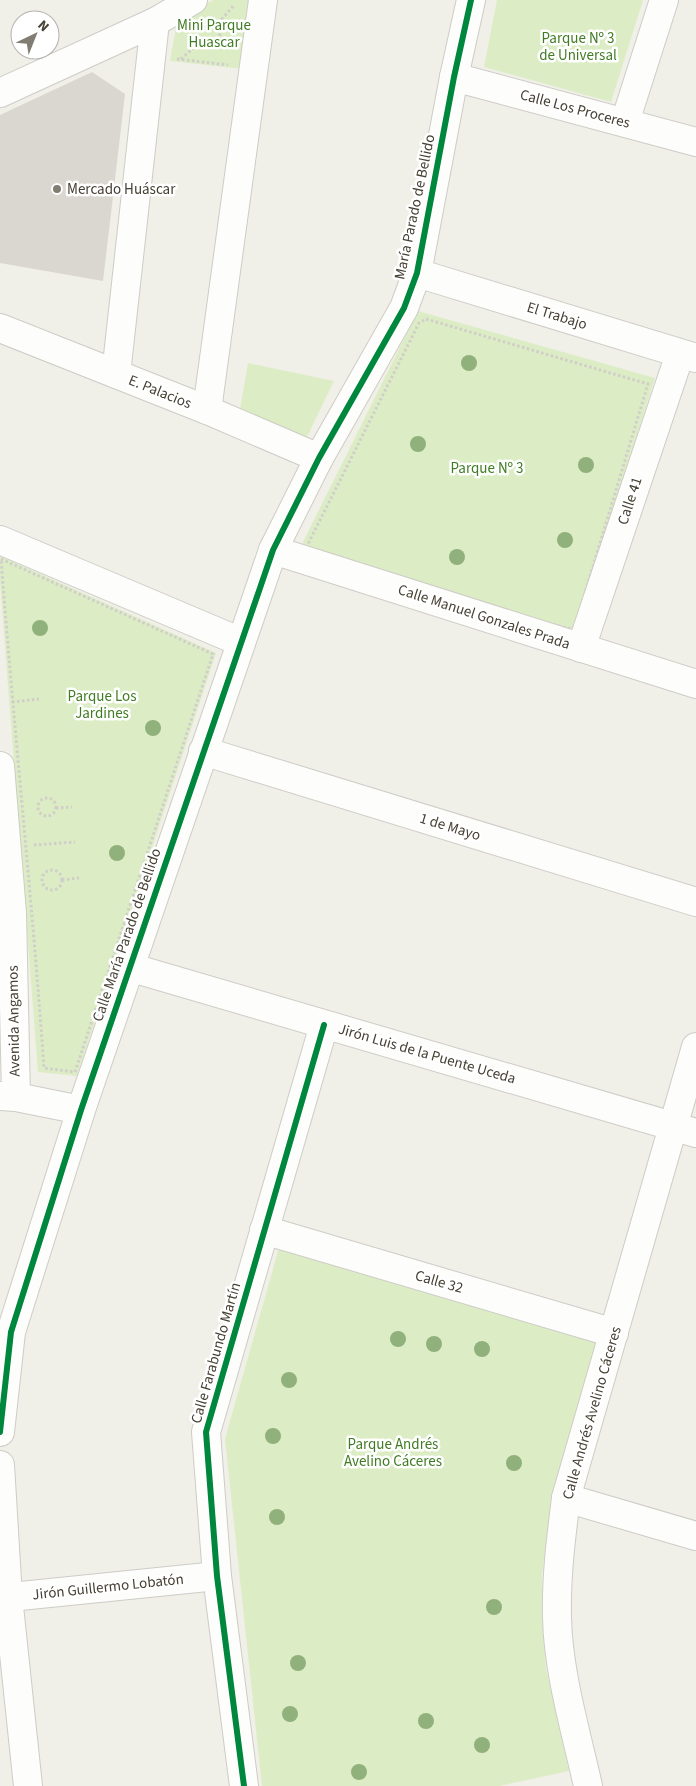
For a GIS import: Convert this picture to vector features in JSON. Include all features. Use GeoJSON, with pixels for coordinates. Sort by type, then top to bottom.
{"type":"FeatureCollection","features":[{"type":"Feature","properties":{"kind":"street"},"geometry":{"type":"LineString","coordinates":[[0,93],[155,22],[192,0]]}},
{"type":"Feature","properties":{"kind":"street"},"geometry":{"type":"LineString","coordinates":[[207,410],[263,0]]}},
{"type":"Feature","properties":{"kind":"street","name":"María Parado de Bellido"},"geometry":{"type":"LineString","coordinates":[[319,458],[404,308],[417,273],[454,77],[471,0]]}},
{"type":"Feature","properties":{"kind":"street"},"geometry":{"type":"LineString","coordinates":[[625,122],[664,0]]}},
{"type":"Feature","properties":{"kind":"street"},"geometry":{"type":"LineString","coordinates":[[116,374],[155,22]]}},
{"type":"Feature","properties":{"kind":"street","name":"Calle Los Proceres"},"geometry":{"type":"LineString","coordinates":[[454,77],[696,142]]}},
{"type":"Feature","properties":{"kind":"street","name":"El Trabajo"},"geometry":{"type":"LineString","coordinates":[[417,273],[688,356]]}},
{"type":"Feature","properties":{"kind":"street","name":"E. Palacios"},"geometry":{"type":"LineString","coordinates":[[0,328],[207,410],[319,458]]}},
{"type":"Feature","properties":{"kind":"street","name":"Calle 41"},"geometry":{"type":"LineString","coordinates":[[582,648],[688,356]]}},
{"type":"Feature","properties":{"kind":"street","name":"Calle María Parado de Bellido"},"geometry":{"type":"LineString","coordinates":[[0,1432],[11,1332],[81,1110],[273,550],[319,458]]}},
{"type":"Feature","properties":{"kind":"street"},"geometry":{"type":"LineString","coordinates":[[0,540],[241,642]]}},
{"type":"Feature","properties":{"kind":"street","name":"Calle Manuel Gonzales Prada"},"geometry":{"type":"LineString","coordinates":[[273,550],[696,684]]}},
{"type":"Feature","properties":{"kind":"street","name":"1 de Mayo"},"geometry":{"type":"LineString","coordinates":[[203,752],[696,902]]}},
{"type":"Feature","properties":{"kind":"street","name":"Avenida Angamos"},"geometry":{"type":"LineString","coordinates":[[0,766],[12,913],[8,1096]]}},
{"type":"Feature","properties":{"kind":"street","name":"Jirón Luis de la Puente Uceda"},"geometry":{"type":"LineString","coordinates":[[129,967],[685,1129]]}},
{"type":"Feature","properties":{"kind":"street","name":"Calle Farabundo Martín"},"geometry":{"type":"LineString","coordinates":[[244,1786],[217,1576],[206,1432],[324,1025]]}},
{"type":"Feature","properties":{"kind":"street","name":"Calle Andrés Avelino Cáceres"},"geometry":{"type":"LineString","coordinates":[[588,1786],[562,1662],[557,1618],[557,1570],[566,1498],[614,1333],[685,1129],[696,1047]]}},
{"type":"Feature","properties":{"kind":"street"},"geometry":{"type":"LineString","coordinates":[[8,1096],[81,1110]]}},
{"type":"Feature","properties":{"kind":"street","name":"Calle 32"},"geometry":{"type":"LineString","coordinates":[[264,1230],[614,1333]]}},
{"type":"Feature","properties":{"kind":"street"},"geometry":{"type":"LineString","coordinates":[[0,1465],[4,1598],[28,1786]]}},
{"type":"Feature","properties":{"kind":"street"},"geometry":{"type":"LineString","coordinates":[[566,1498],[696,1536]]}},
{"type":"Feature","properties":{"kind":"street","name":"Jirón Guillermo Lobatón"},"geometry":{"type":"LineString","coordinates":[[4,1598],[217,1576]]}},
{"type":"Feature","properties":{"kind":"path"},"geometry":{"type":"LineString","coordinates":[[215,27],[238,0]]}},
{"type":"Feature","properties":{"kind":"path"},"geometry":{"type":"LineString","coordinates":[[207,26],[215,27],[219,32],[220,39],[217,45],[211,48],[204,47],[199,42],[199,31],[207,26]]}},
{"type":"Feature","properties":{"kind":"path"},"geometry":{"type":"LineString","coordinates":[[181,60],[199,42]]}},
{"type":"Feature","properties":{"kind":"path"},"geometry":{"type":"LineString","coordinates":[[172,59],[233,66]]}},
{"type":"Feature","properties":{"kind":"path"},"geometry":{"type":"LineString","coordinates":[[426,319],[648,384],[575,626],[571,629],[313,561],[307,546],[419,323],[426,319]]}},
{"type":"Feature","properties":{"kind":"path"},"geometry":{"type":"LineString","coordinates":[[1,559],[213,654],[75,1072],[44,1068],[12,702],[1,559]]}},
{"type":"Feature","properties":{"kind":"path"},"geometry":{"type":"LineString","coordinates":[[12,702],[38,699]]}},
{"type":"Feature","properties":{"kind":"path"},"geometry":{"type":"LineString","coordinates":[[43,798],[50,798],[56,803],[56,808],[53,815],[44,816],[38,811],[38,804],[43,798]]}},
{"type":"Feature","properties":{"kind":"path"},"geometry":{"type":"LineString","coordinates":[[56,808],[72,807]]}},
{"type":"Feature","properties":{"kind":"path"},"geometry":{"type":"LineString","coordinates":[[26,846],[75,842]]}},
{"type":"Feature","properties":{"kind":"path"},"geometry":{"type":"LineString","coordinates":[[48,870],[55,870],[62,875],[62,880],[60,886],[52,890],[43,884],[42,876],[48,870]]}},
{"type":"Feature","properties":{"kind":"path"},"geometry":{"type":"LineString","coordinates":[[62,880],[78,878]]}},
{"type":"Feature","properties":{"kind":"green space","name":"Mini Parque Huascar"},"geometry":{"type":"Polygon","coordinates":[[[214,0],[250,0],[243,69],[170,61],[178,16],[214,0]]]}},
{"type":"Feature","properties":{"kind":"green space","name":"Parque Nº 3 de Universal"},"geometry":{"type":"Polygon","coordinates":[[[497,0],[643,0],[611,102],[484,67],[497,0]]]}},
{"type":"Feature","properties":{"kind":"green space","name":"Parque Nº 3"},"geometry":{"type":"Polygon","coordinates":[[[418,311],[655,378],[575,633],[299,550],[418,311]]]}},
{"type":"Feature","properties":{"kind":"green space"},"geometry":{"type":"Polygon","coordinates":[[[248,363],[334,381],[307,437],[240,409],[248,363]]]}},
{"type":"Feature","properties":{"kind":"green space","name":"Parque Los Jardines"},"geometry":{"type":"Polygon","coordinates":[[[0,556],[216,653],[77,1076],[38,1072],[0,581],[0,556]]]}},
{"type":"Feature","properties":{"kind":"green space","name":"Parque Andrés Avelino Cáceres"},"geometry":{"type":"Polygon","coordinates":[[[280,1244],[598,1339],[551,1504],[542,1575],[542,1614],[546,1668],[569,1771],[499,1786],[262,1786],[225,1439],[280,1244]]]}},
{"type":"Feature","properties":{"kind":"building","name":"Mercado Huáscar"},"geometry":{"type":"Polygon","coordinates":[[[92,72],[125,94],[103,281],[0,263],[0,115],[92,72]]]}},
{"type":"Feature","properties":{"kind":"cycle path"},"geometry":{"type":"LineString","coordinates":[[0,1432],[11,1332],[81,1110],[273,550],[319,458],[404,308],[417,273],[454,77],[471,0]]}},
{"type":"Feature","properties":{"kind":"cycle path"},"geometry":{"type":"LineString","coordinates":[[244,1786],[217,1576],[206,1432],[324,1025]]}},
{"type":"Feature","properties":{"kind":"place","name":"Mercado Huáscar"},"geometry":{"type":"Point","coordinates":[57,189]}}]}
